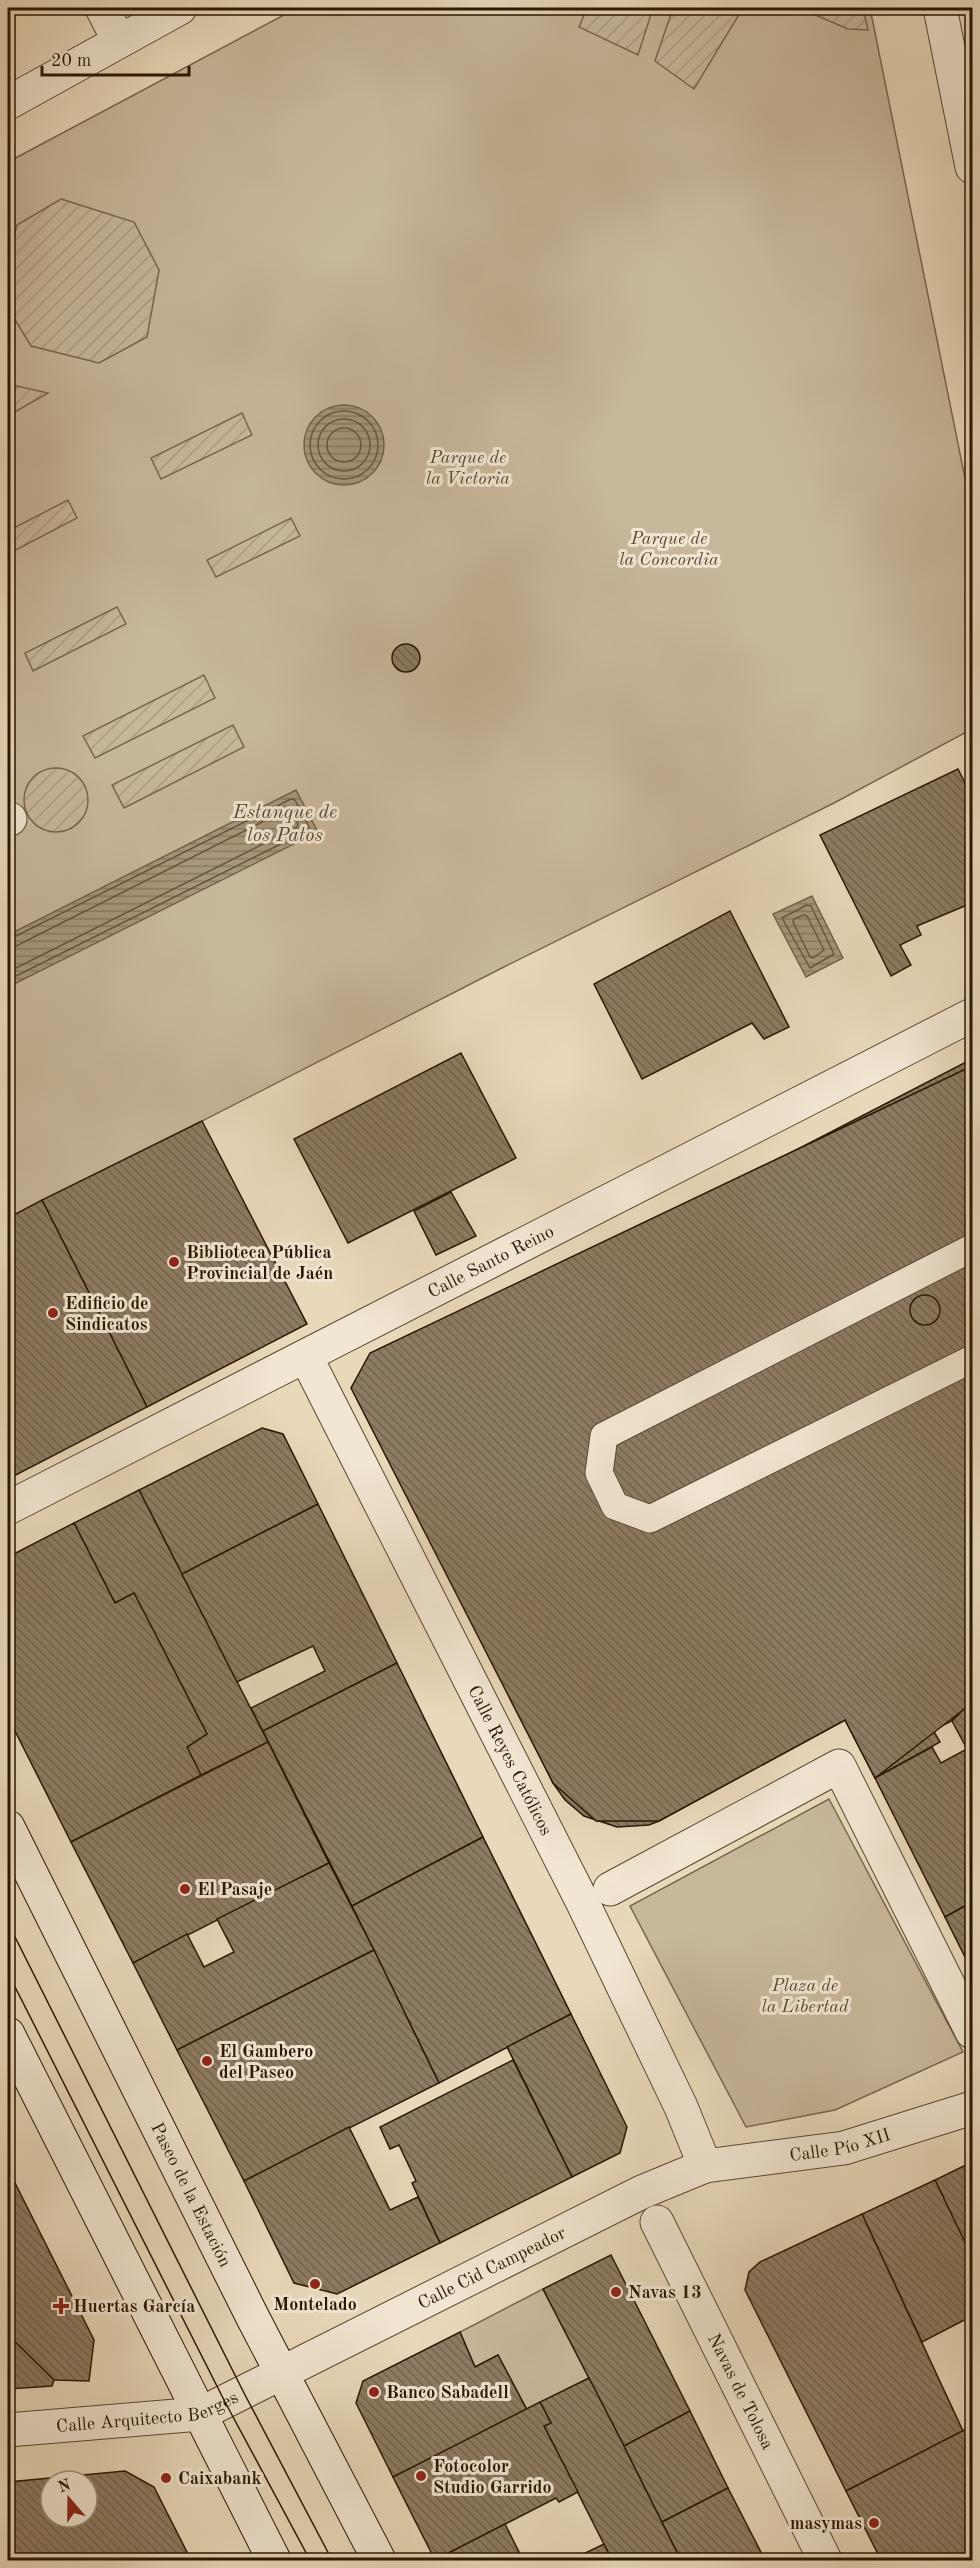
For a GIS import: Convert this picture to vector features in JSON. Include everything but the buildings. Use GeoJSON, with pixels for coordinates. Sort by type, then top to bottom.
{"type":"FeatureCollection","features":[{"type":"Feature","properties":{"kind":"street"},"geometry":{"type":"LineString","coordinates":[[102,8],[119,41]]}},
{"type":"Feature","properties":{"kind":"street"},"geometry":{"type":"LineString","coordinates":[[8,103],[180,8]]}},
{"type":"Feature","properties":{"kind":"street"},"geometry":{"type":"LineString","coordinates":[[940,8],[972,166]]}},
{"type":"Feature","properties":{"kind":"street","name":"Calle Santo Reino"},"geometry":{"type":"LineString","coordinates":[[8,1508],[972,1015]]}},
{"type":"Feature","properties":{"kind":"street","name":"Calle Reyes Católicos"},"geometry":{"type":"LineString","coordinates":[[306,1357],[583,1903],[681,2107],[705,2166]]}},
{"type":"Feature","properties":{"kind":"street"},"geometry":{"type":"LineString","coordinates":[[610,1889],[839,1766],[972,2032]]}},
{"type":"Feature","properties":{"kind":"street","name":"Paseo de la Estación"},"geometry":{"type":"LineString","coordinates":[[8,1827],[281,2374],[380,2560]]}},
{"type":"Feature","properties":{"kind":"street"},"geometry":{"type":"LineString","coordinates":[[8,2034],[274,2560]]}},
{"type":"Feature","properties":{"kind":"street","name":"Calle Pío XII"},"geometry":{"type":"LineString","coordinates":[[705,2166],[844,2148],[972,2108]]}},
{"type":"Feature","properties":{"kind":"street","name":"Calle Cid Campeador"},"geometry":{"type":"LineString","coordinates":[[281,2374],[642,2192],[705,2166]]}},
{"type":"Feature","properties":{"kind":"street","name":"Navas de Tolosa"},"geometry":{"type":"LineString","coordinates":[[657,2222],[825,2560]]}},
{"type":"Feature","properties":{"kind":"street","name":"Calle Arquitecto Berges"},"geometry":{"type":"LineString","coordinates":[[8,2430],[200,2414],[281,2374]]}},
{"type":"Feature","properties":{"kind":"lane"},"geometry":{"type":"LineString","coordinates":[[972,1248],[604,1436],[599,1473],[615,1506],[650,1519],[972,1359]]}},
{"type":"Feature","properties":{"kind":"green space","name":"Parque de la Concordia"},"geometry":{"type":"Polygon","coordinates":[[[297,8],[870,8],[972,513],[972,729],[834,803],[500,969],[8,1220],[8,162],[297,8]]]}},
{"type":"Feature","properties":{"kind":"green space"},"geometry":{"type":"Polygon","coordinates":[[[587,8],[653,8],[638,55],[579,27],[587,8]]]}},
{"type":"Feature","properties":{"kind":"green space"},"geometry":{"type":"Polygon","coordinates":[[[673,8],[743,8],[694,89],[655,61],[673,8]]]}},
{"type":"Feature","properties":{"kind":"green space"},"geometry":{"type":"Polygon","coordinates":[[[799,8],[863,8],[868,30],[848,29],[799,8]]]}},
{"type":"Feature","properties":{"kind":"green space"},"geometry":{"type":"Polygon","coordinates":[[[61,199],[134,222],[159,270],[147,337],[99,363],[31,346],[8,308],[8,259],[17,225],[61,199]]]}},
{"type":"Feature","properties":{"kind":"green space"},"geometry":{"type":"Polygon","coordinates":[[[8,384],[48,393],[8,416],[8,384]]]}},
{"type":"Feature","properties":{"kind":"green space"},"geometry":{"type":"Polygon","coordinates":[[[242,413],[252,435],[161,479],[151,458],[242,413]]]}},
{"type":"Feature","properties":{"kind":"green space"},"geometry":{"type":"Polygon","coordinates":[[[68,500],[77,518],[8,554],[8,531],[68,500]]]}},
{"type":"Feature","properties":{"kind":"green space"},"geometry":{"type":"Polygon","coordinates":[[[291,518],[300,536],[216,577],[207,560],[291,518]]]}},
{"type":"Feature","properties":{"kind":"green space"},"geometry":{"type":"Polygon","coordinates":[[[117,607],[126,624],[33,671],[25,653],[117,607]]]}},
{"type":"Feature","properties":{"kind":"green space"},"geometry":{"type":"Polygon","coordinates":[[[204,675],[215,698],[95,758],[83,736],[204,675]]]}},
{"type":"Feature","properties":{"kind":"green space"},"geometry":{"type":"Polygon","coordinates":[[[233,725],[244,747],[124,808],[112,785],[233,725]]]}},
{"type":"Feature","properties":{"kind":"green space"},"geometry":{"type":"Polygon","coordinates":[[[56,768],[68,770],[79,777],[86,788],[88,800],[86,812],[79,823],[68,830],[56,832],[44,830],[33,823],[26,812],[24,800],[26,788],[33,777],[44,770],[56,768]]]}},
{"type":"Feature","properties":{"kind":"green space","name":"Plaza de la Libertad"},"geometry":{"type":"Polygon","coordinates":[[[829,1799],[963,2052],[835,2110],[746,2127],[630,1906],[829,1799]]]}},
{"type":"Feature","properties":{"kind":"green space"},"geometry":{"type":"Polygon","coordinates":[[[543,2289],[589,2378],[527,2410],[498,2355],[475,2367],[460,2332],[543,2289]]]}},
{"type":"Feature","properties":{"kind":"water"},"geometry":{"type":"Polygon","coordinates":[[[344,405],[359,408],[372,417],[381,430],[384,445],[381,460],[372,473],[359,482],[344,485],[329,482],[316,473],[307,460],[304,445],[307,430],[316,417],[329,408],[344,405]]]}},
{"type":"Feature","properties":{"kind":"water","name":"Estanque de los Patos"},"geometry":{"type":"Polygon","coordinates":[[[296,790],[318,832],[8,987],[8,935],[296,790]]]}},
{"type":"Feature","properties":{"kind":"water"},"geometry":{"type":"Polygon","coordinates":[[[812,896],[843,958],[806,977],[773,914],[812,896]]]}},
{"type":"Feature","properties":{"kind":"tram line"},"geometry":{"type":"LineString","coordinates":[[8,1923],[244,2393],[332,2560]]}},
{"type":"Feature","properties":{"kind":"tram line"},"geometry":{"type":"LineString","coordinates":[[8,1973],[225,2402],[310,2560]]}},
{"type":"Feature","properties":{"kind":"place","name":"Biblioteca Pública Provincial de Jaén"},"geometry":{"type":"Point","coordinates":[174,1262]}},
{"type":"Feature","properties":{"kind":"place","name":"Edificio de Sindicatos"},"geometry":{"type":"Point","coordinates":[53,1313]}},
{"type":"Feature","properties":{"kind":"place","name":"El Pasaje"},"geometry":{"type":"Point","coordinates":[185,1889]}},
{"type":"Feature","properties":{"kind":"place","name":"El Gambero del Paseo"},"geometry":{"type":"Point","coordinates":[207,2061]}},
{"type":"Feature","properties":{"kind":"place","name":"Montelado"},"geometry":{"type":"Point","coordinates":[315,2284]}},
{"type":"Feature","properties":{"kind":"place","name":"Navas 13"},"geometry":{"type":"Point","coordinates":[616,2292]}},
{"type":"Feature","properties":{"kind":"place","name":"Huertas García"},"geometry":{"type":"Point","coordinates":[61,2306]}},
{"type":"Feature","properties":{"kind":"place","name":"Banco Sabadell"},"geometry":{"type":"Point","coordinates":[374,2392]}},
{"type":"Feature","properties":{"kind":"place","name":"Fotocolor Studio Garrido"},"geometry":{"type":"Point","coordinates":[421,2476]}},
{"type":"Feature","properties":{"kind":"place","name":"Caixabank"},"geometry":{"type":"Point","coordinates":[166,2478]}},
{"type":"Feature","properties":{"kind":"place","name":"masymas"},"geometry":{"type":"Point","coordinates":[874,2523]}},
{"type":"Feature","properties":{"kind":"park label","name":"Parque de la Victoria"},"geometry":{"type":"Point","coordinates":[468,467]}}]}
